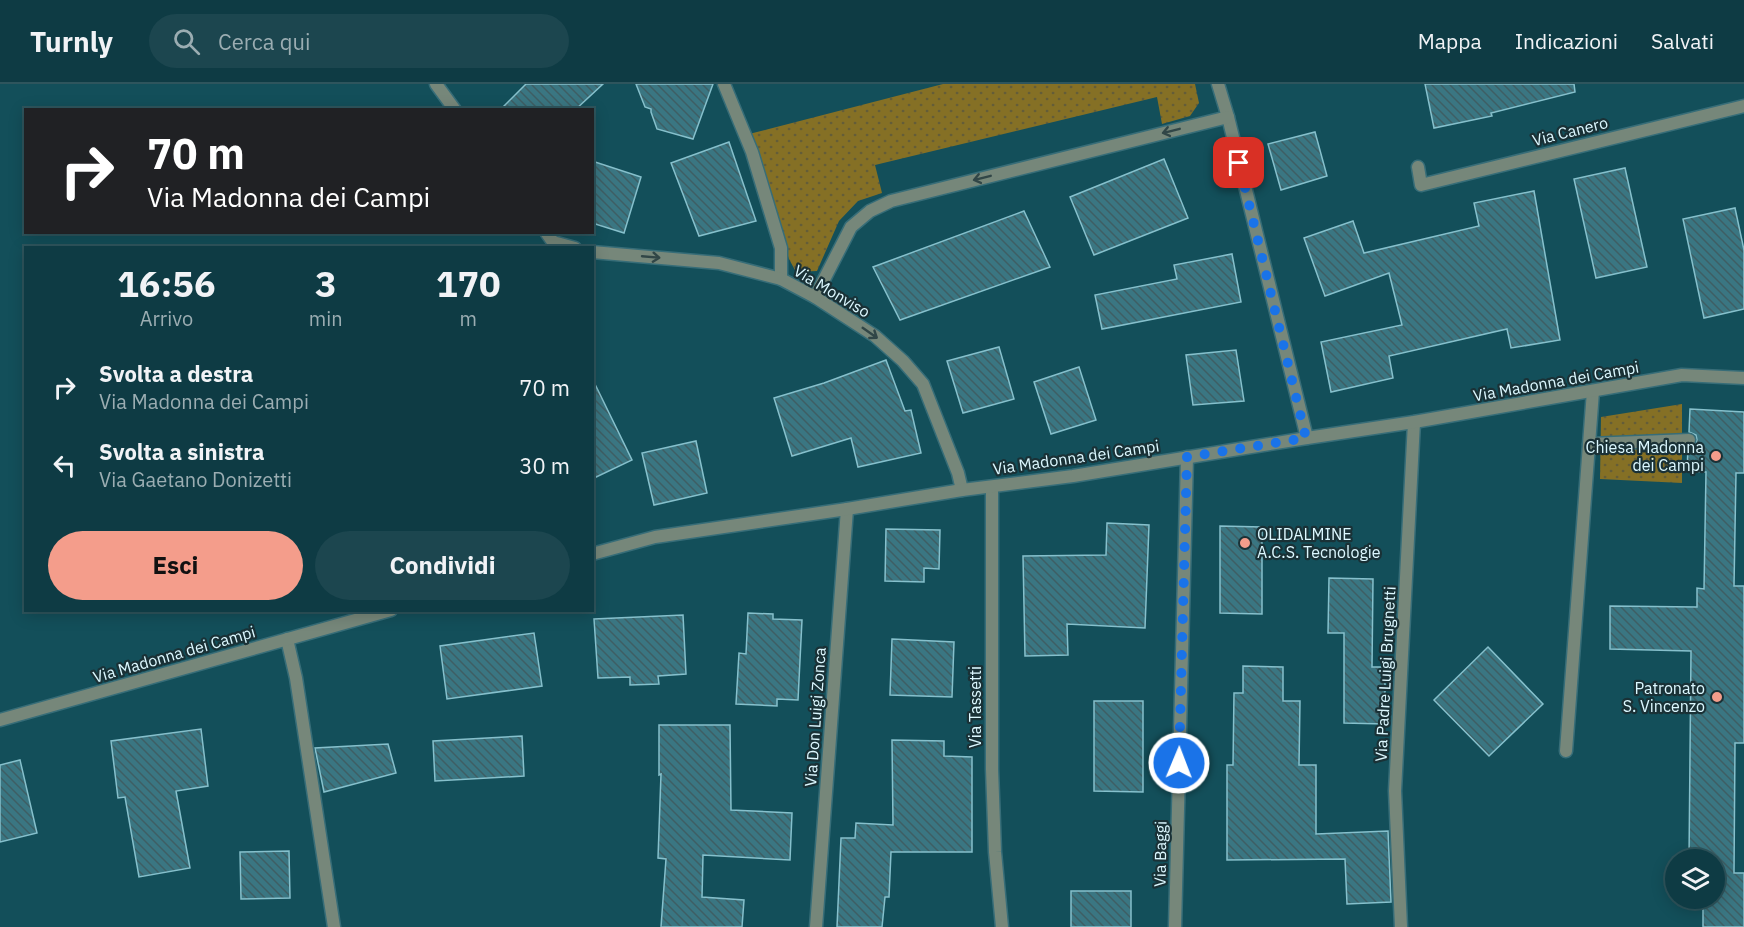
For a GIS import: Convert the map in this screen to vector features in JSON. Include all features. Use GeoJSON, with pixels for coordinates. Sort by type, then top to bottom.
{"type":"FeatureCollection","features":[{"type":"Feature","properties":{"kind":"street"},"geometry":{"type":"LineString","coordinates":[[436,84],[454,108]]}},
{"type":"Feature","properties":{"kind":"street"},"geometry":{"type":"LineString","coordinates":[[724,84],[752,152],[781,248],[781,279]]}},
{"type":"Feature","properties":{"kind":"street"},"geometry":{"type":"LineString","coordinates":[[1218,84],[1306,438]]}},
{"type":"Feature","properties":{"kind":"street","name":"Via Canero"},"geometry":{"type":"LineString","coordinates":[[1418,167],[1421,184],[1744,106]]}},
{"type":"Feature","properties":{"kind":"street"},"geometry":{"type":"LineString","coordinates":[[815,297],[851,227],[870,211],[891,201],[1228,117]]}},
{"type":"Feature","properties":{"kind":"street"},"geometry":{"type":"LineString","coordinates":[[547,234],[553,242],[567,246]]}},
{"type":"Feature","properties":{"kind":"street","name":"Via Monviso"},"geometry":{"type":"LineString","coordinates":[[594,252],[719,263],[781,279],[815,297],[875,336],[903,361],[923,384],[958,473],[962,490]]}},
{"type":"Feature","properties":{"kind":"street","name":"Via Madonna dei Campi"},"geometry":{"type":"LineString","coordinates":[[594,553],[655,537],[1414,422],[1682,375],[1744,378]]}},
{"type":"Feature","properties":{"kind":"street"},"geometry":{"type":"LineString","coordinates":[[1566,751],[1593,391]]}},
{"type":"Feature","properties":{"kind":"street","name":"Via Padre Luigi Brugnetti"},"geometry":{"type":"LineString","coordinates":[[1401,927],[1395,791],[1414,422]]}},
{"type":"Feature","properties":{"kind":"street"},"geometry":{"type":"LineString","coordinates":[[1589,444],[1689,440]]}},
{"type":"Feature","properties":{"kind":"street","name":"Via Baggi"},"geometry":{"type":"LineString","coordinates":[[1175,927],[1187,457]]}},
{"type":"Feature","properties":{"kind":"street","name":"Via Tassetti"},"geometry":{"type":"LineString","coordinates":[[992,487],[992,769],[994,852],[1002,927]]}},
{"type":"Feature","properties":{"kind":"street","name":"Via Don Luigi Zonca"},"geometry":{"type":"LineString","coordinates":[[816,927],[847,509]]}},
{"type":"Feature","properties":{"kind":"street","name":"Via Madonna dei Campi"},"geometry":{"type":"LineString","coordinates":[[0,720],[384,612]]}},
{"type":"Feature","properties":{"kind":"street"},"geometry":{"type":"LineString","coordinates":[[287,639],[296,678],[334,927]]}},
{"type":"Feature","properties":{"kind":"shaded area"},"geometry":{"type":"Polygon","coordinates":[[[943,84],[1195,84],[1199,103],[1190,116],[1162,124],[1157,97],[875,165],[882,193],[858,201],[839,221],[817,271],[796,272],[789,259],[749,134],[943,84]]]}},
{"type":"Feature","properties":{"kind":"shaded area"},"geometry":{"type":"Polygon","coordinates":[[[1682,404],[1682,483],[1600,479],[1601,417],[1682,404]]]}},
{"type":"Feature","properties":{"kind":"building"},"geometry":{"type":"Polygon","coordinates":[[[526,84],[603,84],[577,108],[502,108],[526,84]]]}},
{"type":"Feature","properties":{"kind":"building"},"geometry":{"type":"Polygon","coordinates":[[[636,84],[713,84],[693,139],[657,129],[651,109],[645,107],[636,84]]]}},
{"type":"Feature","properties":{"kind":"building"},"geometry":{"type":"Polygon","coordinates":[[[1425,84],[1574,84],[1575,92],[1491,113],[1492,116],[1434,128],[1425,84]]]}},
{"type":"Feature","properties":{"kind":"building"},"geometry":{"type":"Polygon","coordinates":[[[1315,132],[1327,176],[1281,190],[1268,144],[1315,132]]]}},
{"type":"Feature","properties":{"kind":"building"},"geometry":{"type":"Polygon","coordinates":[[[729,142],[756,221],[699,236],[671,163],[729,142]]]}},
{"type":"Feature","properties":{"kind":"building"},"geometry":{"type":"Polygon","coordinates":[[[1164,159],[1188,218],[1094,255],[1070,197],[1164,159]]]}},
{"type":"Feature","properties":{"kind":"building"},"geometry":{"type":"Polygon","coordinates":[[[594,162],[641,177],[624,233],[594,224],[594,162]]]}},
{"type":"Feature","properties":{"kind":"building"},"geometry":{"type":"Polygon","coordinates":[[[1625,168],[1647,267],[1596,278],[1574,179],[1625,168]]]}},
{"type":"Feature","properties":{"kind":"building"},"geometry":{"type":"Polygon","coordinates":[[[1534,191],[1560,340],[1511,348],[1507,329],[1389,356],[1393,378],[1331,392],[1321,342],[1402,325],[1389,273],[1325,296],[1304,238],[1353,221],[1364,253],[1479,226],[1474,203],[1534,191]]]}},
{"type":"Feature","properties":{"kind":"building"},"geometry":{"type":"Polygon","coordinates":[[[1735,208],[1744,250],[1744,309],[1704,318],[1683,219],[1735,208]]]}},
{"type":"Feature","properties":{"kind":"building"},"geometry":{"type":"Polygon","coordinates":[[[1024,211],[1050,267],[900,320],[873,267],[1024,211]]]}},
{"type":"Feature","properties":{"kind":"building"},"geometry":{"type":"Polygon","coordinates":[[[1232,254],[1241,302],[1102,329],[1095,295],[1177,279],[1174,265],[1232,254]]]}},
{"type":"Feature","properties":{"kind":"building"},"geometry":{"type":"Polygon","coordinates":[[[999,347],[1014,399],[963,413],[947,361],[999,347]]]}},
{"type":"Feature","properties":{"kind":"building"},"geometry":{"type":"Polygon","coordinates":[[[1236,350],[1244,401],[1193,405],[1186,355],[1236,350]]]}},
{"type":"Feature","properties":{"kind":"building"},"geometry":{"type":"Polygon","coordinates":[[[886,360],[905,411],[911,410],[921,453],[858,467],[851,438],[792,456],[774,398],[824,383],[886,360]]]}},
{"type":"Feature","properties":{"kind":"building"},"geometry":{"type":"Polygon","coordinates":[[[1079,367],[1096,420],[1051,434],[1034,382],[1079,367]]]}},
{"type":"Feature","properties":{"kind":"building"},"geometry":{"type":"Polygon","coordinates":[[[594,382],[632,460],[594,478],[594,382]]]}},
{"type":"Feature","properties":{"kind":"building","name":"Patronato S. Vincenzo"},"geometry":{"type":"Polygon","coordinates":[[[1690,409],[1744,412],[1744,473],[1736,473],[1734,586],[1744,586],[1744,743],[1735,743],[1734,873],[1744,873],[1744,927],[1703,927],[1703,909],[1725,909],[1725,849],[1689,849],[1691,651],[1610,649],[1610,606],[1697,607],[1697,588],[1704,589],[1706,472],[1687,471],[1688,448],[1694,447],[1697,440],[1696,435],[1689,432],[1690,409]]]}},
{"type":"Feature","properties":{"kind":"building"},"geometry":{"type":"Polygon","coordinates":[[[696,441],[707,493],[654,505],[642,453],[696,441]]]}},
{"type":"Feature","properties":{"kind":"building"},"geometry":{"type":"Polygon","coordinates":[[[1107,523],[1149,525],[1145,628],[1067,624],[1068,655],[1025,656],[1023,556],[1106,555],[1107,523]]]}},
{"type":"Feature","properties":{"kind":"building"},"geometry":{"type":"Polygon","coordinates":[[[1220,526],[1262,527],[1262,614],[1220,613],[1220,526]]]}},
{"type":"Feature","properties":{"kind":"building"},"geometry":{"type":"Polygon","coordinates":[[[886,529],[940,530],[939,569],[924,568],[924,582],[885,581],[886,529]]]}},
{"type":"Feature","properties":{"kind":"building"},"geometry":{"type":"Polygon","coordinates":[[[1329,578],[1373,579],[1372,667],[1385,667],[1385,724],[1344,723],[1344,633],[1328,633],[1329,578]]]}},
{"type":"Feature","properties":{"kind":"building"},"geometry":{"type":"Polygon","coordinates":[[[748,613],[773,614],[773,619],[802,620],[798,700],[777,699],[777,706],[736,704],[739,653],[746,654],[748,613]]]}},
{"type":"Feature","properties":{"kind":"building"},"geometry":{"type":"Polygon","coordinates":[[[683,615],[686,674],[658,676],[659,684],[630,685],[630,677],[598,678],[594,619],[683,615]]]}},
{"type":"Feature","properties":{"kind":"building"},"geometry":{"type":"Polygon","coordinates":[[[534,633],[542,686],[447,699],[440,646],[534,633]]]}},
{"type":"Feature","properties":{"kind":"building"},"geometry":{"type":"Polygon","coordinates":[[[892,639],[954,642],[952,697],[890,695],[892,639]]]}},
{"type":"Feature","properties":{"kind":"building"},"geometry":{"type":"Polygon","coordinates":[[[1488,647],[1543,704],[1489,756],[1434,700],[1488,647]]]}},
{"type":"Feature","properties":{"kind":"building"},"geometry":{"type":"Polygon","coordinates":[[[1243,666],[1283,667],[1283,701],[1300,701],[1299,765],[1316,765],[1316,834],[1388,831],[1391,902],[1347,904],[1345,859],[1227,860],[1227,765],[1233,765],[1234,693],[1243,693],[1243,666]]]}},
{"type":"Feature","properties":{"kind":"building"},"geometry":{"type":"Polygon","coordinates":[[[1094,701],[1143,701],[1143,792],[1094,791],[1094,701]]]}},
{"type":"Feature","properties":{"kind":"building"},"geometry":{"type":"Polygon","coordinates":[[[659,725],[730,725],[731,810],[792,813],[790,860],[703,855],[702,897],[744,900],[742,927],[661,927],[666,859],[658,858],[661,774],[659,775],[659,725]]]}},
{"type":"Feature","properties":{"kind":"building"},"geometry":{"type":"Polygon","coordinates":[[[201,729],[208,786],[176,791],[190,868],[139,877],[125,797],[118,798],[111,741],[201,729]]]}},
{"type":"Feature","properties":{"kind":"building"},"geometry":{"type":"Polygon","coordinates":[[[522,736],[524,776],[435,781],[433,741],[522,736]]]}},
{"type":"Feature","properties":{"kind":"building"},"geometry":{"type":"Polygon","coordinates":[[[892,740],[944,741],[944,756],[972,757],[972,852],[891,852],[889,897],[885,897],[882,927],[837,927],[841,838],[855,838],[856,823],[893,825],[892,740]]]}},
{"type":"Feature","properties":{"kind":"building"},"geometry":{"type":"Polygon","coordinates":[[[388,744],[396,773],[324,792],[315,748],[388,744]]]}},
{"type":"Feature","properties":{"kind":"building"},"geometry":{"type":"Polygon","coordinates":[[[20,760],[37,833],[0,842],[0,765],[20,760]]]}},
{"type":"Feature","properties":{"kind":"building"},"geometry":{"type":"Polygon","coordinates":[[[289,851],[290,898],[241,899],[240,852],[289,851]]]}},
{"type":"Feature","properties":{"kind":"building"},"geometry":{"type":"Polygon","coordinates":[[[1071,891],[1131,891],[1131,927],[1071,927],[1071,891]]]}},
{"type":"Feature","properties":{"kind":"place","name":"Chiesa Madonna dei Campi"},"geometry":{"type":"Point","coordinates":[1716,456]}},
{"type":"Feature","properties":{"kind":"place","name":"OLIDALMINE A.C.S. Tecnologie"},"geometry":{"type":"Point","coordinates":[1245,543]}},
{"type":"Feature","properties":{"kind":"place","name":"Patronato S. Vincenzo"},"geometry":{"type":"Point","coordinates":[1717,697]}},
{"type":"Feature","properties":{"kind":"route"},"geometry":{"type":"LineString","coordinates":[[1179,763],[1187,457],[1306,438],[1239,163]]}}]}
